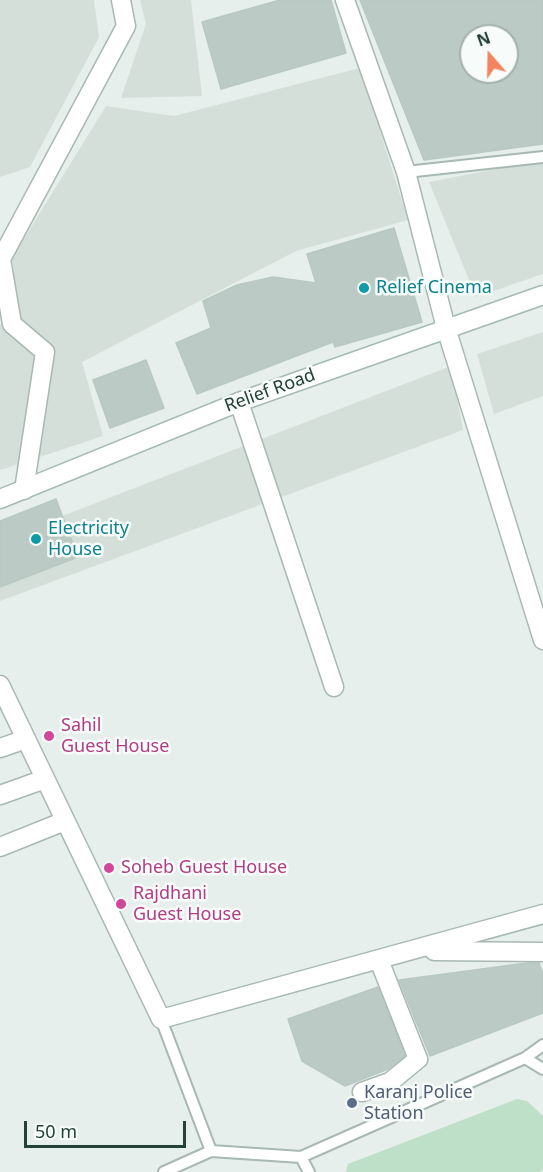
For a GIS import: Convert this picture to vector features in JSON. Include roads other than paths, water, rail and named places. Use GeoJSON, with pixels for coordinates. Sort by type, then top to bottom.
{"type":"FeatureCollection","features":[{"type":"Feature","properties":{"kind":"street"},"geometry":{"type":"LineString","coordinates":[[24,490],[45,352],[12,324],[1,259],[126,26],[121,0]]}},
{"type":"Feature","properties":{"kind":"street"},"geometry":{"type":"LineString","coordinates":[[345,0],[406,172],[447,328],[543,640]]}},
{"type":"Feature","properties":{"kind":"street","name":"Relief Road"},"geometry":{"type":"LineString","coordinates":[[0,499],[239,402],[543,295]]}},
{"type":"Feature","properties":{"kind":"street"},"geometry":{"type":"LineString","coordinates":[[239,402],[334,687]]}},
{"type":"Feature","properties":{"kind":"street"},"geometry":{"type":"LineString","coordinates":[[2,693],[161,1019],[543,914]]}},
{"type":"Feature","properties":{"kind":"street"},"geometry":{"type":"LineString","coordinates":[[0,748],[26,739]]}},
{"type":"Feature","properties":{"kind":"street"},"geometry":{"type":"LineString","coordinates":[[0,795],[45,779]]}},
{"type":"Feature","properties":{"kind":"street"},"geometry":{"type":"LineString","coordinates":[[0,847],[65,820]]}},
{"type":"Feature","properties":{"kind":"street"},"geometry":{"type":"LineString","coordinates":[[411,951],[543,952]]}},
{"type":"Feature","properties":{"kind":"street"},"geometry":{"type":"LineString","coordinates":[[362,1092],[390,1082],[418,1059],[379,960]]}},
{"type":"Feature","properties":{"kind":"lane"},"geometry":{"type":"LineString","coordinates":[[406,172],[543,156]]}},
{"type":"Feature","properties":{"kind":"lane"},"geometry":{"type":"LineString","coordinates":[[161,1019],[212,1151]]}},
{"type":"Feature","properties":{"kind":"lane"},"geometry":{"type":"LineString","coordinates":[[164,1172],[212,1151],[301,1158],[525,1058],[543,1045]]}},
{"type":"Feature","properties":{"kind":"lane"},"geometry":{"type":"LineString","coordinates":[[525,1058],[543,1069]]}},
{"type":"Feature","properties":{"kind":"lane"},"geometry":{"type":"LineString","coordinates":[[301,1158],[309,1172]]}},
{"type":"Feature","properties":{"kind":"place","name":"Relief Cinema"},"geometry":{"type":"Point","coordinates":[364,288]}},
{"type":"Feature","properties":{"kind":"place","name":"Electricity House"},"geometry":{"type":"Point","coordinates":[36,539]}},
{"type":"Feature","properties":{"kind":"place","name":"Sahil Guest House"},"geometry":{"type":"Point","coordinates":[49,736]}},
{"type":"Feature","properties":{"kind":"place","name":"Soheb Guest House"},"geometry":{"type":"Point","coordinates":[109,868]}},
{"type":"Feature","properties":{"kind":"place","name":"Rajdhani Guest House"},"geometry":{"type":"Point","coordinates":[121,904]}},
{"type":"Feature","properties":{"kind":"place","name":"Karanj Police Station"},"geometry":{"type":"Point","coordinates":[352,1103]}}]}
